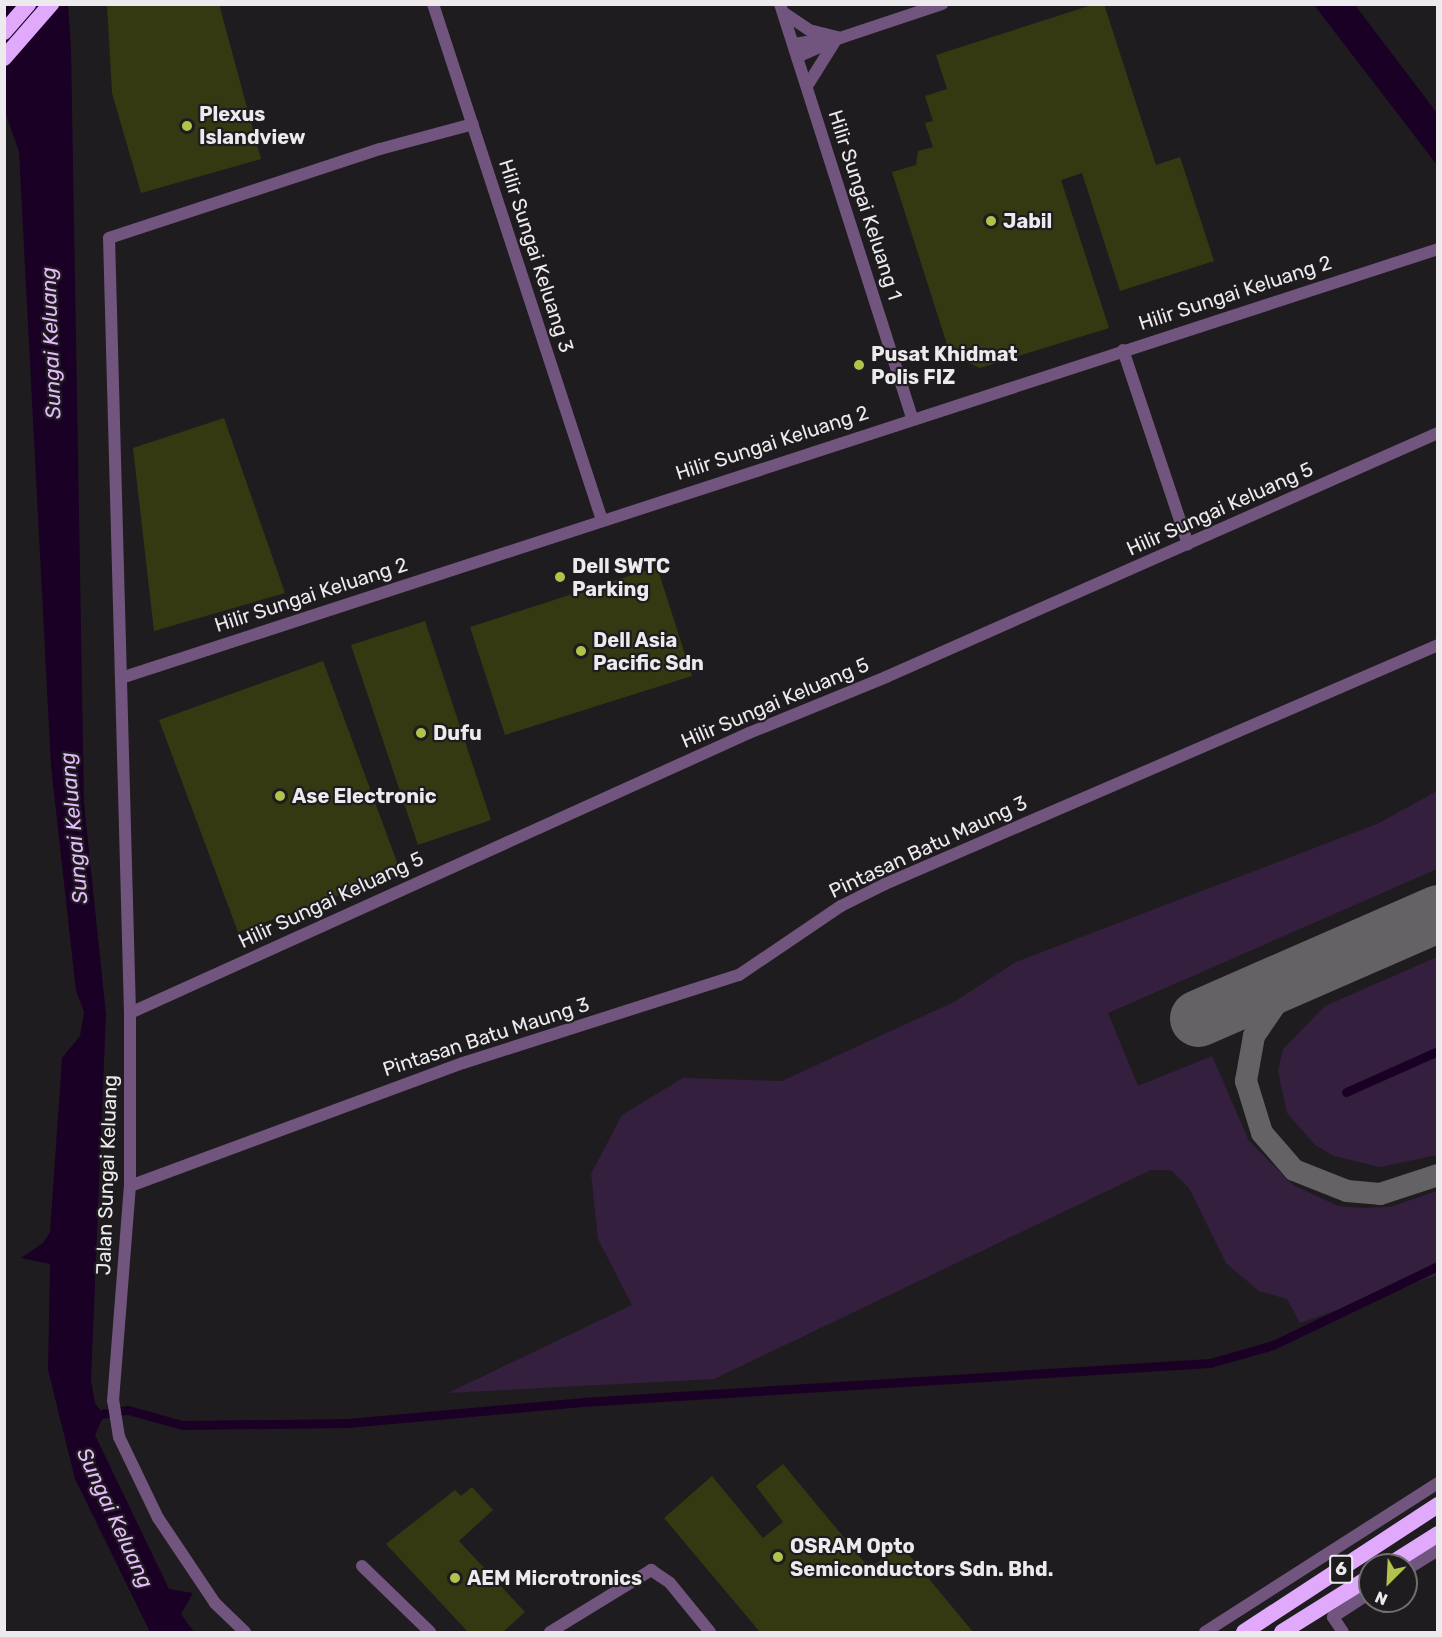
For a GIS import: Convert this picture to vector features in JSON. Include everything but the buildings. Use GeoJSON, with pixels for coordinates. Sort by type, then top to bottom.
{"type":"FeatureCollection","features":[{"type":"Feature","properties":{"kind":"highway"},"geometry":{"type":"LineString","coordinates":[[4,19],[18,4]]}},
{"type":"Feature","properties":{"kind":"highway"},"geometry":{"type":"LineString","coordinates":[[4,32],[28,4]]}},
{"type":"Feature","properties":{"kind":"highway"},"geometry":{"type":"LineString","coordinates":[[4,48],[42,4]]}},
{"type":"Feature","properties":{"kind":"highway"},"geometry":{"type":"LineString","coordinates":[[4,58],[51,4]]}},
{"type":"Feature","properties":{"kind":"highway","name":"6"},"geometry":{"type":"LineString","coordinates":[[1244,1632],[1437,1505]]}},
{"type":"Feature","properties":{"kind":"highway"},"geometry":{"type":"LineString","coordinates":[[1408,1553],[1437,1534]]}},
{"type":"Feature","properties":{"kind":"highway","name":"6"},"geometry":{"type":"LineString","coordinates":[[1282,1632],[1358,1584]]}},
{"type":"Feature","properties":{"kind":"street","name":"Hilir Sungai Keluang 3"},"geometry":{"type":"LineString","coordinates":[[433,4],[602,519]]}},
{"type":"Feature","properties":{"kind":"street"},"geometry":{"type":"LineString","coordinates":[[797,57],[840,38],[942,4]]}},
{"type":"Feature","properties":{"kind":"street"},"geometry":{"type":"LineString","coordinates":[[781,8],[809,30],[840,38]]}},
{"type":"Feature","properties":{"kind":"street","name":"Hilir Sungai Keluang 1"},"geometry":{"type":"LineString","coordinates":[[781,8],[912,418]]}},
{"type":"Feature","properties":{"kind":"street"},"geometry":{"type":"LineString","coordinates":[[794,44],[840,38]]}},
{"type":"Feature","properties":{"kind":"street"},"geometry":{"type":"LineString","coordinates":[[807,86],[820,60],[840,38]]}},
{"type":"Feature","properties":{"kind":"street","name":"Jalan Sungai Keluang"},"geometry":{"type":"LineString","coordinates":[[245,1632],[193,1574],[158,1518],[119,1437],[113,1401],[130,1186],[130,1013],[109,238],[370,152],[473,124]]}},
{"type":"Feature","properties":{"kind":"street","name":"Hilir Sungai Keluang 2"},"geometry":{"type":"LineString","coordinates":[[121,678],[602,519],[1437,249]]}},
{"type":"Feature","properties":{"kind":"street"},"geometry":{"type":"LineString","coordinates":[[1123,350],[1188,544]]}},
{"type":"Feature","properties":{"kind":"street","name":"Hilir Sungai Keluang 5"},"geometry":{"type":"LineString","coordinates":[[130,1013],[738,738],[1188,544],[1437,433]]}},
{"type":"Feature","properties":{"kind":"street","name":"Pintasan Batu Maung 3"},"geometry":{"type":"LineString","coordinates":[[130,1186],[462,1063],[739,975],[841,906],[885,884],[1437,645]]}},
{"type":"Feature","properties":{"kind":"street"},"geometry":{"type":"LineString","coordinates":[[1205,1632],[1437,1483]]}},
{"type":"Feature","properties":{"kind":"street"},"geometry":{"type":"LineString","coordinates":[[1418,1562],[1437,1550]]}},
{"type":"Feature","properties":{"kind":"street"},"geometry":{"type":"LineString","coordinates":[[362,1566],[430,1632]]}},
{"type":"Feature","properties":{"kind":"street"},"geometry":{"type":"LineString","coordinates":[[550,1632],[651,1570],[670,1583],[710,1632]]}},
{"type":"Feature","properties":{"kind":"street"},"geometry":{"type":"LineString","coordinates":[[1343,1632],[1333,1617],[1358,1601]]}},
{"type":"Feature","properties":{"kind":"shaded area"},"geometry":{"type":"Polygon","coordinates":[[[1437,791],[1437,869],[1108,1013],[1138,1086],[1212,1056],[1249,1141],[1293,1185],[1338,1206],[1364,1208],[1390,1207],[1437,1191],[1437,1275],[1300,1323],[1287,1299],[1259,1291],[1226,1263],[1189,1188],[1171,1170],[1151,1170],[714,1379],[448,1393],[632,1305],[598,1239],[591,1174],[622,1115],[683,1078],[782,1081],[954,1002],[1016,962],[1377,824],[1437,791]]]}},
{"type":"Feature","properties":{"kind":"shaded area"},"geometry":{"type":"Polygon","coordinates":[[[1437,957],[1437,1155],[1380,1167],[1334,1156],[1315,1145],[1287,1113],[1278,1071],[1283,1049],[1325,1006],[1437,957]]]}},
{"type":"Feature","properties":{"kind":"water","name":"Sungai Keluang"},"geometry":{"type":"Polygon","coordinates":[[[4,5],[68,5],[71,47],[84,803],[106,1014],[91,1380],[95,1403],[104,1415],[95,1435],[169,1589],[193,1593],[181,1614],[194,1632],[150,1632],[75,1479],[48,1370],[50,1264],[21,1258],[43,1243],[50,1232],[62,1058],[80,1036],[84,1012],[76,991],[51,766],[19,152],[5,112],[4,5]]]}},
{"type":"Feature","properties":{"kind":"water"},"geometry":{"type":"Polygon","coordinates":[[[1314,5],[1355,5],[1437,113],[1437,165],[1314,5]]]}},
{"type":"Feature","properties":{"kind":"waterway"},"geometry":{"type":"LineString","coordinates":[[1346,1092],[1438,1051]]}},
{"type":"Feature","properties":{"kind":"waterway"},"geometry":{"type":"LineString","coordinates":[[95,1415],[128,1410],[182,1425],[348,1423],[582,1402],[1210,1363],[1273,1345],[1438,1266]]}},
{"type":"Feature","properties":{"kind":"taxiway"},"geometry":{"type":"LineString","coordinates":[[1322,964],[1282,995],[1254,1036],[1246,1081],[1262,1133],[1294,1170],[1347,1191],[1380,1194],[1438,1175]]}},
{"type":"Feature","properties":{"kind":"runway"},"geometry":{"type":"LineString","coordinates":[[1198,1018],[1438,913]]}},
{"type":"Feature","properties":{"kind":"place","name":"Plexus Islandview"},"geometry":{"type":"Point","coordinates":[187,126]}},
{"type":"Feature","properties":{"kind":"place","name":"Jabil"},"geometry":{"type":"Point","coordinates":[991,221]}},
{"type":"Feature","properties":{"kind":"place","name":"Pusat Khidmat Polis FIZ"},"geometry":{"type":"Point","coordinates":[859,365]}},
{"type":"Feature","properties":{"kind":"place","name":"Dell SWTC Parking"},"geometry":{"type":"Point","coordinates":[560,577]}},
{"type":"Feature","properties":{"kind":"place","name":"Dell Asia Pacific Sdn"},"geometry":{"type":"Point","coordinates":[581,651]}},
{"type":"Feature","properties":{"kind":"place","name":"Dufu"},"geometry":{"type":"Point","coordinates":[421,733]}},
{"type":"Feature","properties":{"kind":"place","name":"Ase Electronic"},"geometry":{"type":"Point","coordinates":[280,796]}},
{"type":"Feature","properties":{"kind":"place","name":"OSRAM Opto Semiconductors Sdn. Bhd."},"geometry":{"type":"Point","coordinates":[778,1557]}},
{"type":"Feature","properties":{"kind":"place","name":"AEM Microtronics"},"geometry":{"type":"Point","coordinates":[455,1578]}}]}
